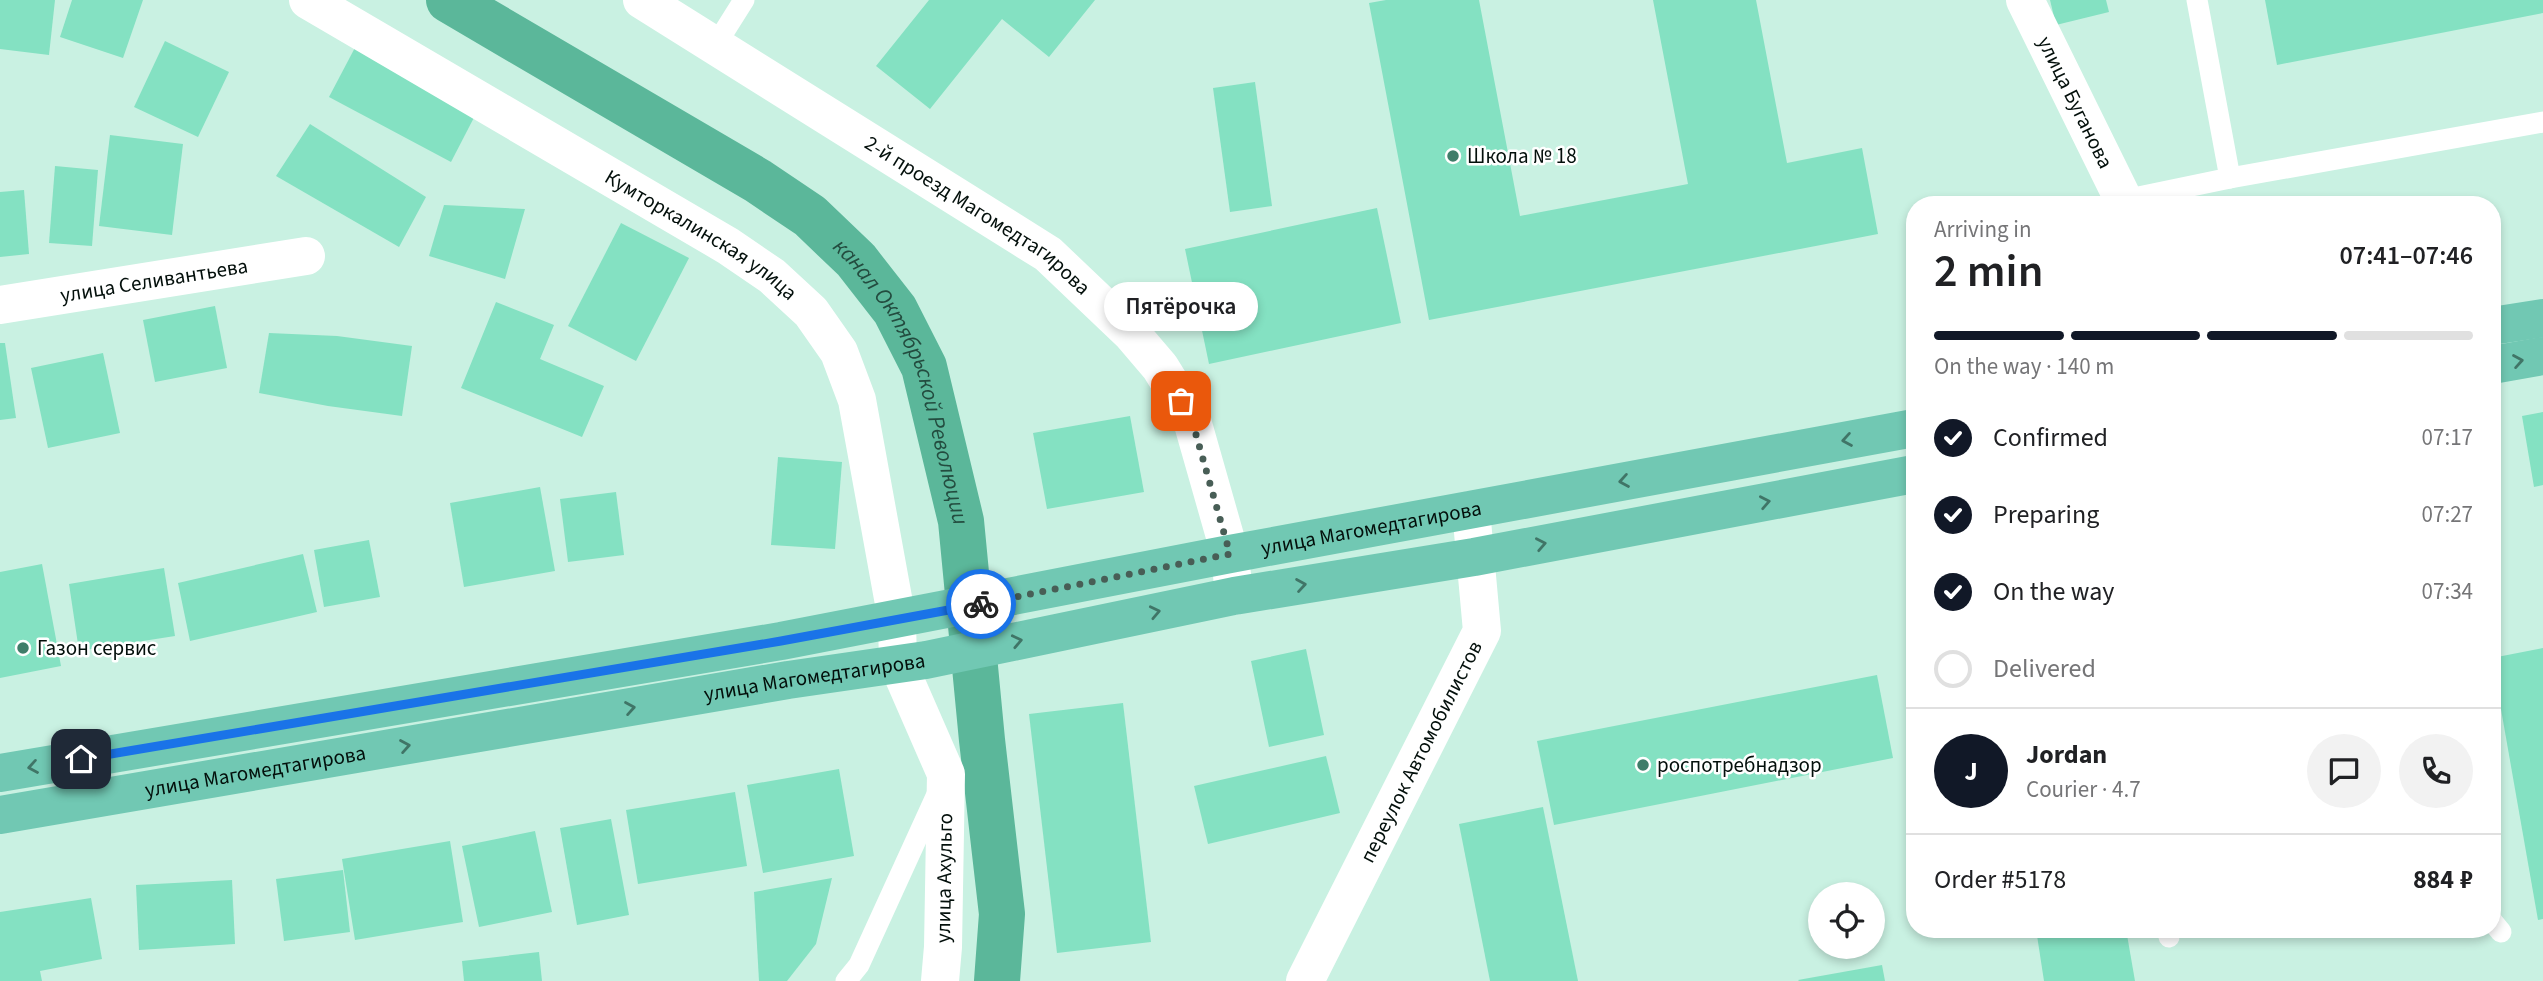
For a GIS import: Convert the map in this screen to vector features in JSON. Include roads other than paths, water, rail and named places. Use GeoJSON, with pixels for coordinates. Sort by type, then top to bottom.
{"type":"FeatureCollection","features":[{"type":"Feature","properties":{"kind":"main road"},"geometry":{"type":"LineString","coordinates":[[2501,324],[2543,317]]}},
{"type":"Feature","properties":{"kind":"main road"},"geometry":{"type":"LineString","coordinates":[[2501,363],[2543,356]]}},
{"type":"Feature","properties":{"kind":"main road","name":"улица Магомедтагирова"},"geometry":{"type":"LineString","coordinates":[[0,773],[754,646],[1230,554],[1906,429]]}},
{"type":"Feature","properties":{"kind":"main road","name":"улица Магомедтагирова"},"geometry":{"type":"LineString","coordinates":[[0,816],[788,680],[912,662],[1234,596],[1474,557],[1906,476]]}},
{"type":"Feature","properties":{"kind":"street","name":"Кумторкалинская улица"},"geometry":{"type":"LineString","coordinates":[[308,0],[728,246],[772,276],[811,312],[839,352],[858,400],[909,617],[912,662]]}},
{"type":"Feature","properties":{"kind":"street","name":"2-й проезд Магомедтагирова"},"geometry":{"type":"LineString","coordinates":[[642,0],[1048,254],[1131,333],[1160,367],[1191,417],[1230,554],[1234,596]]}},
{"type":"Feature","properties":{"kind":"street","name":"улица Буганова"},"geometry":{"type":"LineString","coordinates":[[2025,0],[2122,196]]}},
{"type":"Feature","properties":{"kind":"street","name":"улица Селивантьева"},"geometry":{"type":"LineString","coordinates":[[0,304],[306,256]]}},
{"type":"Feature","properties":{"kind":"street","name":"переулок Автомобилистов"},"geometry":{"type":"LineString","coordinates":[[1305,981],[1482,631],[1471,510]]}},
{"type":"Feature","properties":{"kind":"street"},"geometry":{"type":"LineString","coordinates":[[912,662],[946,774]]}},
{"type":"Feature","properties":{"kind":"street","name":"улица Ахульго"},"geometry":{"type":"LineString","coordinates":[[940,981],[946,774]]}},
{"type":"Feature","properties":{"kind":"lane"},"geometry":{"type":"LineString","coordinates":[[715,46],[744,0]]}},
{"type":"Feature","properties":{"kind":"lane"},"geometry":{"type":"LineString","coordinates":[[2197,0],[2230,178]]}},
{"type":"Feature","properties":{"kind":"lane"},"geometry":{"type":"LineString","coordinates":[[2151,196],[2230,178],[2543,122]]}},
{"type":"Feature","properties":{"kind":"lane"},"geometry":{"type":"LineString","coordinates":[[846,981],[859,965],[946,774]]}},
{"type":"Feature","properties":{"kind":"waterway","name":"канал Октябрьской Революции"},"geometry":{"type":"LineString","coordinates":[[449,0],[758,181],[810,216],[856,260],[895,310],[924,367],[961,521],[1002,914],[997,981]]}},
{"type":"Feature","properties":{"kind":"place","name":"Школа № 18"},"geometry":{"type":"Point","coordinates":[1453,156]}},
{"type":"Feature","properties":{"kind":"place","name":"Пятёрочка"},"geometry":{"type":"Point","coordinates":[1181,401]}},
{"type":"Feature","properties":{"kind":"place","name":"Газон сервис"},"geometry":{"type":"Point","coordinates":[23,648]}},
{"type":"Feature","properties":{"kind":"place","name":"роспотребнадзор"},"geometry":{"type":"Point","coordinates":[1643,765]}}]}
